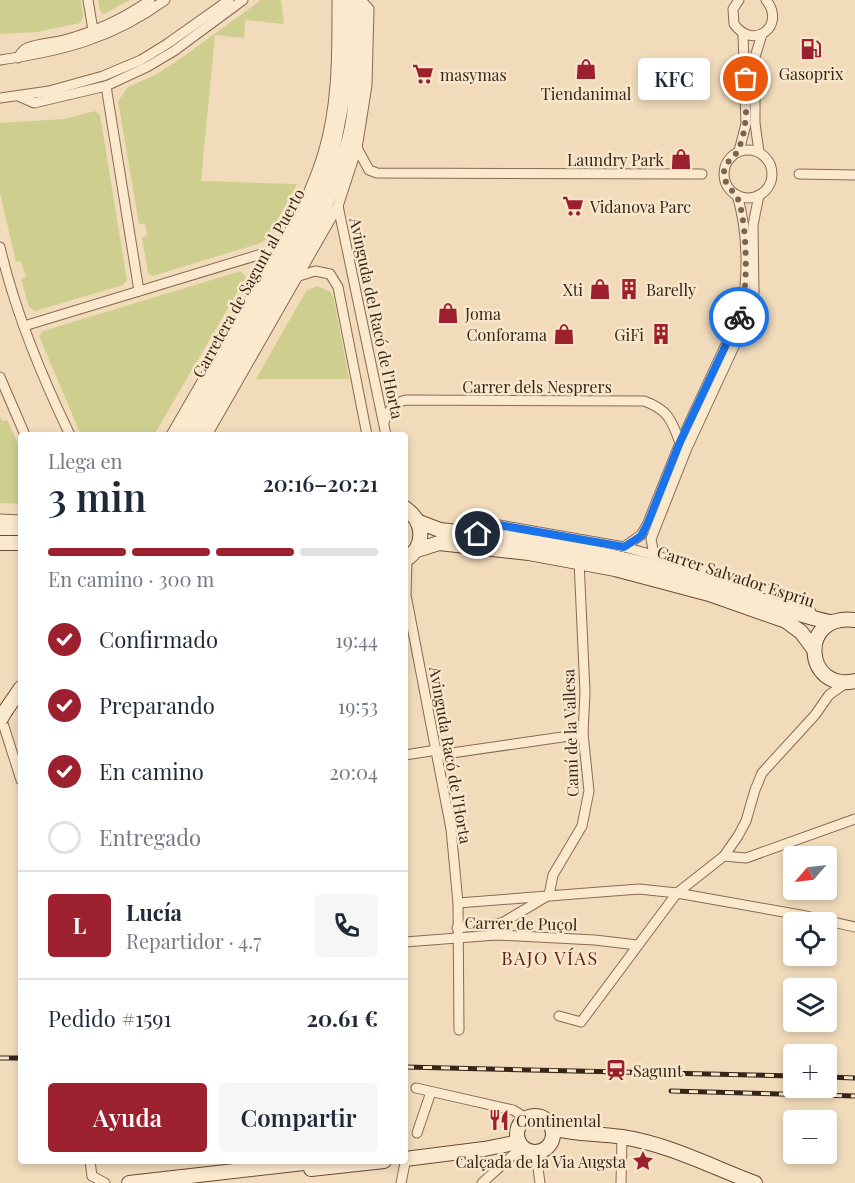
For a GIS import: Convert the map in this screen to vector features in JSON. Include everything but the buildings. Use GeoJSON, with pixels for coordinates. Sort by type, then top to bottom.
{"type":"FeatureCollection","features":[{"type":"Feature","properties":{"kind":"street"},"geometry":{"type":"LineString","coordinates":[[88,0],[93,30]]}},
{"type":"Feature","properties":{"kind":"street"},"geometry":{"type":"LineString","coordinates":[[18,58],[28,47],[64,40],[93,30],[150,0]]}},
{"type":"Feature","properties":{"kind":"street"},"geometry":{"type":"LineString","coordinates":[[0,60],[66,49],[94,40],[119,30],[165,0]]}},
{"type":"Feature","properties":{"kind":"street"},"geometry":{"type":"LineString","coordinates":[[0,98],[49,91],[104,76],[141,60],[229,0]]}},
{"type":"Feature","properties":{"kind":"street"},"geometry":{"type":"LineString","coordinates":[[18,96],[34,103],[106,86],[147,67],[174,51],[243,0]]}},
{"type":"Feature","properties":{"kind":"street"},"geometry":{"type":"LineString","coordinates":[[209,432],[338,206],[357,148],[367,85],[369,9],[360,0]]}},
{"type":"Feature","properties":{"kind":"street","name":"Carretera de Sagunt al Puerto"},"geometry":{"type":"LineString","coordinates":[[197,432],[319,220],[333,190],[345,156],[353,117],[360,0]]}},
{"type":"Feature","properties":{"kind":"street"},"geometry":{"type":"LineString","coordinates":[[740,0],[733,9],[734,24],[743,34],[756,36],[768,29],[772,22],[774,14],[766,0]]}},
{"type":"Feature","properties":{"kind":"street"},"geometry":{"type":"LineString","coordinates":[[173,432],[299,214],[313,182],[324,151],[332,114],[341,1]]}},
{"type":"Feature","properties":{"kind":"street","name":"Carretera de Sagunt al Puerto"},"geometry":{"type":"LineString","coordinates":[[183,432],[307,216],[322,185],[332,153],[345,85],[341,1]]}},
{"type":"Feature","properties":{"kind":"street"},"geometry":{"type":"LineString","coordinates":[[739,151],[746,124],[743,34]]}},
{"type":"Feature","properties":{"kind":"street"},"geometry":{"type":"LineString","coordinates":[[759,152],[755,123],[755,57],[762,34]]}},
{"type":"Feature","properties":{"kind":"street"},"geometry":{"type":"LineString","coordinates":[[106,86],[139,291]]}},
{"type":"Feature","properties":{"kind":"street"},"geometry":{"type":"LineString","coordinates":[[357,148],[369,170]]}},
{"type":"Feature","properties":{"kind":"street"},"geometry":{"type":"LineString","coordinates":[[746,149],[759,152],[767,158],[771,166],[771,183],[759,195],[752,198],[737,195],[728,187],[724,170],[729,159],[739,151],[746,149]]}},
{"type":"Feature","properties":{"kind":"street"},"geometry":{"type":"LineString","coordinates":[[347,177],[369,170],[377,173],[702,174]]}},
{"type":"Feature","properties":{"kind":"street"},"geometry":{"type":"LineString","coordinates":[[799,174],[855,175]]}},
{"type":"Feature","properties":{"kind":"street"},"geometry":{"type":"LineString","coordinates":[[624,547],[641,536],[647,525],[680,442],[742,310],[745,293],[744,225],[737,195]]}},
{"type":"Feature","properties":{"kind":"street"},"geometry":{"type":"LineString","coordinates":[[654,555],[651,539],[687,448],[750,312],[754,292],[753,225],[759,195]]}},
{"type":"Feature","properties":{"kind":"street","name":"Avinguda del Racó de l'Horta"},"geometry":{"type":"LineString","coordinates":[[338,206],[386,432]]}},
{"type":"Feature","properties":{"kind":"street"},"geometry":{"type":"LineString","coordinates":[[0,247],[24,326],[50,394],[69,432]]}},
{"type":"Feature","properties":{"kind":"street"},"geometry":{"type":"LineString","coordinates":[[24,326],[278,249]]}},
{"type":"Feature","properties":{"kind":"street","name":"Avinguda del Racó de l'Horta"},"geometry":{"type":"LineString","coordinates":[[299,276],[315,271],[330,274],[338,287],[365,432]]}},
{"type":"Feature","properties":{"kind":"street"},"geometry":{"type":"LineString","coordinates":[[0,377],[24,432]]}},
{"type":"Feature","properties":{"kind":"street","name":"Carrer dels Nesprers"},"geometry":{"type":"LineString","coordinates":[[384,422],[388,411],[399,401],[407,400],[644,401],[658,406],[673,421],[680,442]]}},
{"type":"Feature","properties":{"kind":"street"},"geometry":{"type":"LineString","coordinates":[[408,510],[419,522],[421,536],[410,556]]}},
{"type":"Feature","properties":{"kind":"street"},"geometry":{"type":"LineString","coordinates":[[0,519],[18,520]]}},
{"type":"Feature","properties":{"kind":"street","name":"Carrer Salvador Espriu"},"geometry":{"type":"LineString","coordinates":[[419,522],[440,530],[577,548],[715,583],[814,618],[830,622],[843,618],[855,620]]}},
{"type":"Feature","properties":{"kind":"street"},"geometry":{"type":"LineString","coordinates":[[478,534],[499,525],[624,547],[719,573],[781,594],[810,610],[814,618]]}},
{"type":"Feature","properties":{"kind":"street"},"geometry":{"type":"LineString","coordinates":[[0,528],[18,528]]}},
{"type":"Feature","properties":{"kind":"street"},"geometry":{"type":"LineString","coordinates":[[0,543],[18,543]]}},
{"type":"Feature","properties":{"kind":"street","name":"Carrer Salvador Espriu"},"geometry":{"type":"LineString","coordinates":[[410,556],[439,543],[529,552],[632,573],[709,594],[786,621],[801,632],[813,648],[820,670],[828,678]]}},
{"type":"Feature","properties":{"kind":"street","name":"Avinguda Racó de l'Horta"},"geometry":{"type":"LineString","coordinates":[[408,575],[410,556]]}},
{"type":"Feature","properties":{"kind":"street","name":"Camí de la Vallesa"},"geometry":{"type":"LineString","coordinates":[[549,895],[553,875],[582,825],[589,790],[583,734],[585,692],[579,561]]}},
{"type":"Feature","properties":{"kind":"street","name":"Avinguda Racó de l'Horta"},"geometry":{"type":"LineString","coordinates":[[408,604],[452,829],[458,903],[459,1030]]}},
{"type":"Feature","properties":{"kind":"street"},"geometry":{"type":"LineString","coordinates":[[813,648],[819,633],[830,622]]}},
{"type":"Feature","properties":{"kind":"street"},"geometry":{"type":"LineString","coordinates":[[829,695],[828,678],[851,682]]}},
{"type":"Feature","properties":{"kind":"street"},"geometry":{"type":"LineString","coordinates":[[559,1016],[581,1022],[677,893],[724,856],[746,821],[762,773],[815,715],[829,695],[851,682]]}},
{"type":"Feature","properties":{"kind":"street"},"geometry":{"type":"LineString","coordinates":[[0,720],[18,693]]}},
{"type":"Feature","properties":{"kind":"street"},"geometry":{"type":"LineString","coordinates":[[0,712],[18,770]]}},
{"type":"Feature","properties":{"kind":"street"},"geometry":{"type":"LineString","coordinates":[[408,755],[583,734]]}},
{"type":"Feature","properties":{"kind":"street"},"geometry":{"type":"LineString","coordinates":[[724,856],[746,858],[855,819]]}},
{"type":"Feature","properties":{"kind":"street"},"geometry":{"type":"LineString","coordinates":[[458,903],[639,889],[677,893],[855,927]]}},
{"type":"Feature","properties":{"kind":"street"},"geometry":{"type":"LineString","coordinates":[[496,935],[502,923],[549,895]]}},
{"type":"Feature","properties":{"kind":"street","name":"Carrer de Puçol"},"geometry":{"type":"LineString","coordinates":[[408,941],[502,923]]}},
{"type":"Feature","properties":{"kind":"street","name":"Carrer de Puçol"},"geometry":{"type":"LineString","coordinates":[[458,932],[595,940],[637,945]]}},
{"type":"Feature","properties":{"kind":"street"},"geometry":{"type":"LineString","coordinates":[[416,1088],[513,1110],[526,1118]]}},
{"type":"Feature","properties":{"kind":"street"},"geometry":{"type":"LineString","coordinates":[[417,1132],[431,1092]]}},
{"type":"Feature","properties":{"kind":"street"},"geometry":{"type":"LineString","coordinates":[[408,1152],[482,1142],[519,1141],[528,1151],[536,1153],[547,1149],[553,1135],[549,1121],[538,1116],[526,1118],[519,1125],[519,1141],[482,1183]]}},
{"type":"Feature","properties":{"kind":"street"},"geometry":{"type":"LineString","coordinates":[[553,1135],[622,1137],[664,1148],[755,1183]]}},
{"type":"Feature","properties":{"kind":"street"},"geometry":{"type":"LineString","coordinates":[[621,1183],[622,1137]]}},
{"type":"Feature","properties":{"kind":"street"},"geometry":{"type":"LineString","coordinates":[[408,1158],[484,1149],[519,1141]]}},
{"type":"Feature","properties":{"kind":"street"},"geometry":{"type":"LineString","coordinates":[[536,1153],[540,1183]]}},
{"type":"Feature","properties":{"kind":"street"},"geometry":{"type":"LineString","coordinates":[[90,1164],[88,1180],[105,1183]]}},
{"type":"Feature","properties":{"kind":"street"},"geometry":{"type":"LineString","coordinates":[[129,1183],[295,1164]]}},
{"type":"Feature","properties":{"kind":"street"},"geometry":{"type":"LineString","coordinates":[[196,1183],[358,1164]]}},
{"type":"Feature","properties":{"kind":"street"},"geometry":{"type":"LineString","coordinates":[[401,1183],[404,1164]]}},
{"type":"Feature","properties":{"kind":"green space"},"geometry":{"type":"Polygon","coordinates":[[[0,0],[81,0],[83,17],[80,23],[37,32],[0,34],[0,0]]]}},
{"type":"Feature","properties":{"kind":"green space"},"geometry":{"type":"Polygon","coordinates":[[[98,0],[130,0],[104,14],[100,11],[98,0]]]}},
{"type":"Feature","properties":{"kind":"green space"},"geometry":{"type":"Polygon","coordinates":[[[261,0],[281,0],[284,24],[245,20],[244,38],[215,35],[201,181],[297,184],[267,239],[258,244],[152,276],[148,273],[142,237],[147,236],[145,224],[139,224],[118,101],[128,87],[155,75],[180,59],[261,0]]]}},
{"type":"Feature","properties":{"kind":"green space"},"geometry":{"type":"Polygon","coordinates":[[[95,111],[100,115],[127,280],[123,285],[35,311],[29,307],[21,279],[26,277],[21,261],[16,262],[0,193],[0,123],[64,119],[95,111]]]}},
{"type":"Feature","properties":{"kind":"green space"},"geometry":{"type":"Polygon","coordinates":[[[241,271],[246,277],[156,432],[80,432],[39,336],[43,331],[241,271]]]}},
{"type":"Feature","properties":{"kind":"green space"},"geometry":{"type":"Polygon","coordinates":[[[317,286],[331,292],[334,299],[349,379],[256,379],[306,291],[317,286]]]}},
{"type":"Feature","properties":{"kind":"green space"},"geometry":{"type":"Polygon","coordinates":[[[0,416],[2,421],[7,420],[18,444],[18,504],[0,503],[0,416]]]}},
{"type":"Feature","properties":{"kind":"railway"},"geometry":{"type":"LineString","coordinates":[[0,1058],[18,1058]]}},
{"type":"Feature","properties":{"kind":"railway"},"geometry":{"type":"LineString","coordinates":[[408,1067],[783,1076]]}},
{"type":"Feature","properties":{"kind":"railway"},"geometry":{"type":"LineString","coordinates":[[837,1077],[855,1078]]}},
{"type":"Feature","properties":{"kind":"railway"},"geometry":{"type":"LineString","coordinates":[[671,1091],[855,1096]]}},
{"type":"Feature","properties":{"kind":"way so far"},"geometry":{"type":"LineString","coordinates":[[739,317],[745,293],[744,225],[737,195],[728,187],[724,170],[729,159],[739,151],[746,124],[746,79]]}},
{"type":"Feature","properties":{"kind":"place","name":"Gasoprix"},"geometry":{"type":"Point","coordinates":[811,49]}},
{"type":"Feature","properties":{"kind":"place","name":"Tiendanimal"},"geometry":{"type":"Point","coordinates":[586,69]}},
{"type":"Feature","properties":{"kind":"place","name":"masymas"},"geometry":{"type":"Point","coordinates":[423,74]}},
{"type":"Feature","properties":{"kind":"place","name":"KFC"},"geometry":{"type":"Point","coordinates":[746,79]}},
{"type":"Feature","properties":{"kind":"place","name":"Laundry Park"},"geometry":{"type":"Point","coordinates":[681,159]}},
{"type":"Feature","properties":{"kind":"place","name":"Vidanova Parc"},"geometry":{"type":"Point","coordinates":[573,206]}},
{"type":"Feature","properties":{"kind":"place","name":"Xti"},"geometry":{"type":"Point","coordinates":[600,289]}},
{"type":"Feature","properties":{"kind":"place","name":"Barelly"},"geometry":{"type":"Point","coordinates":[629,289]}},
{"type":"Feature","properties":{"kind":"place","name":"Joma"},"geometry":{"type":"Point","coordinates":[448,313]}},
{"type":"Feature","properties":{"kind":"place","name":"Conforama"},"geometry":{"type":"Point","coordinates":[564,334]}},
{"type":"Feature","properties":{"kind":"place","name":"GiFi"},"geometry":{"type":"Point","coordinates":[661,334]}},
{"type":"Feature","properties":{"kind":"place","name":"Sagunt"},"geometry":{"type":"Point","coordinates":[616,1070]}},
{"type":"Feature","properties":{"kind":"place","name":"Continental"},"geometry":{"type":"Point","coordinates":[499,1120]}},
{"type":"Feature","properties":{"kind":"place","name":"Calçada de la Via Augsta"},"geometry":{"type":"Point","coordinates":[643,1161]}},
{"type":"Feature","properties":{"kind":"district","name":"BAJO VÍAS"},"geometry":{"type":"Point","coordinates":[550,958]}},
{"type":"Feature","properties":{"kind":"route"},"geometry":{"type":"LineString","coordinates":[[478,534],[499,525],[624,547],[641,536],[680,442],[739,317]]}}]}
